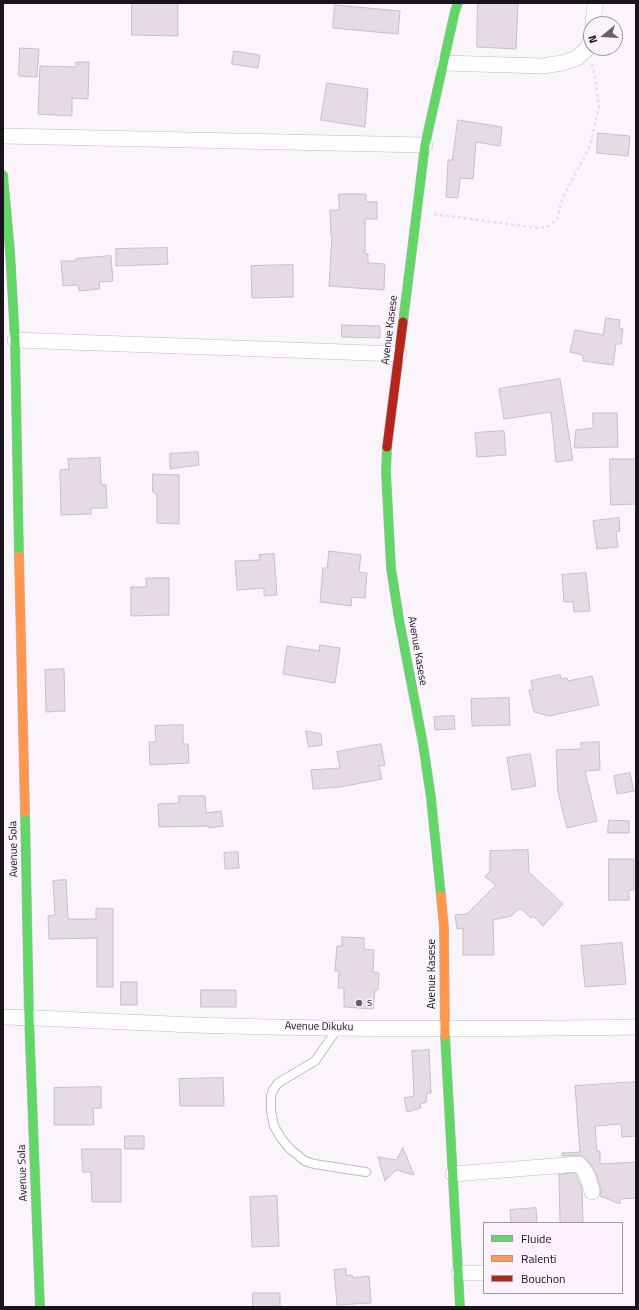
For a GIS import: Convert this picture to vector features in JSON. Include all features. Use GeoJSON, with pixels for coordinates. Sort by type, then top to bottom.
{"type":"FeatureCollection","features":[{"type":"Feature","properties":{"kind":"street","name":"Avenue Kasese"},"geometry":{"type":"LineString","coordinates":[[458,3],[425,145],[400,354],[387,440],[386,472],[391,568],[399,619],[423,744],[431,798],[444,928],[445,1029],[460,1307]]}},
{"type":"Feature","properties":{"kind":"street"},"geometry":{"type":"LineString","coordinates":[[594,16],[595,3]]}},
{"type":"Feature","properties":{"kind":"street"},"geometry":{"type":"LineString","coordinates":[[443,63],[543,66],[562,63],[577,58],[583,51]]}},
{"type":"Feature","properties":{"kind":"street"},"geometry":{"type":"LineString","coordinates":[[3,136],[425,145]]}},
{"type":"Feature","properties":{"kind":"street","name":"Avenue Sola"},"geometry":{"type":"LineString","coordinates":[[3,175],[10,251],[14,340],[29,1017],[40,1307]]}},
{"type":"Feature","properties":{"kind":"street"},"geometry":{"type":"LineString","coordinates":[[14,340],[400,354]]}},
{"type":"Feature","properties":{"kind":"street","name":"Avenue Dikuku"},"geometry":{"type":"LineString","coordinates":[[3,1017],[228,1026],[338,1028],[445,1029],[636,1027]]}},
{"type":"Feature","properties":{"kind":"street"},"geometry":{"type":"LineString","coordinates":[[453,1174],[579,1164],[588,1176],[592,1192]]}},
{"type":"Feature","properties":{"kind":"street"},"geometry":{"type":"LineString","coordinates":[[459,1273],[483,1273]]}},
{"type":"Feature","properties":{"kind":"lane"},"geometry":{"type":"LineString","coordinates":[[338,1028],[315,1061],[278,1084],[273,1090],[271,1096],[271,1111],[274,1126],[281,1138],[290,1149],[305,1161],[314,1164],[366,1172]]}},
{"type":"Feature","properties":{"kind":"path"},"geometry":{"type":"LineString","coordinates":[[417,212],[538,228],[549,226],[557,219],[562,199],[590,146],[599,106],[592,56]]}},
{"type":"Feature","properties":{"kind":"building"},"geometry":{"type":"Polygon","coordinates":[[[132,3],[178,3],[178,36],[132,35],[132,3]]]}},
{"type":"Feature","properties":{"kind":"building"},"geometry":{"type":"Polygon","coordinates":[[[478,3],[518,3],[516,49],[477,47],[478,3]]]}},
{"type":"Feature","properties":{"kind":"building"},"geometry":{"type":"Polygon","coordinates":[[[335,5],[400,11],[398,34],[333,28],[335,5]]]}},
{"type":"Feature","properties":{"kind":"building"},"geometry":{"type":"Polygon","coordinates":[[[20,48],[39,49],[37,77],[19,76],[20,48]]]}},
{"type":"Feature","properties":{"kind":"building"},"geometry":{"type":"Polygon","coordinates":[[[234,51],[260,55],[258,68],[232,64],[234,51]]]}},
{"type":"Feature","properties":{"kind":"building"},"geometry":{"type":"Polygon","coordinates":[[[76,62],[89,62],[88,99],[72,98],[72,116],[38,114],[40,66],[76,67],[76,62]]]}},
{"type":"Feature","properties":{"kind":"building"},"geometry":{"type":"Polygon","coordinates":[[[327,83],[368,89],[365,127],[321,120],[327,83]]]}},
{"type":"Feature","properties":{"kind":"building"},"geometry":{"type":"Polygon","coordinates":[[[458,120],[502,127],[500,146],[476,142],[473,179],[460,178],[458,198],[446,197],[448,160],[452,160],[458,120]]]}},
{"type":"Feature","properties":{"kind":"building"},"geometry":{"type":"Polygon","coordinates":[[[598,133],[630,136],[628,156],[597,153],[598,133]]]}},
{"type":"Feature","properties":{"kind":"building"},"geometry":{"type":"Polygon","coordinates":[[[339,194],[366,194],[366,202],[377,202],[377,219],[365,219],[365,254],[368,254],[368,263],[385,264],[384,290],[329,286],[332,236],[330,210],[339,210],[339,194]]]}},
{"type":"Feature","properties":{"kind":"building"},"geometry":{"type":"Polygon","coordinates":[[[167,248],[168,264],[116,266],[116,249],[167,248]]]}},
{"type":"Feature","properties":{"kind":"building"},"geometry":{"type":"Polygon","coordinates":[[[111,256],[113,281],[99,282],[100,289],[79,291],[78,285],[63,286],[61,261],[76,261],[76,259],[111,256]]]}},
{"type":"Feature","properties":{"kind":"building"},"geometry":{"type":"Polygon","coordinates":[[[293,265],[293,297],[252,298],[251,266],[293,265]]]}},
{"type":"Feature","properties":{"kind":"building"},"geometry":{"type":"Polygon","coordinates":[[[606,318],[620,320],[619,328],[623,329],[621,344],[616,344],[613,365],[583,361],[583,355],[570,352],[575,330],[603,335],[606,318]]]}},
{"type":"Feature","properties":{"kind":"building"},"geometry":{"type":"Polygon","coordinates":[[[342,325],[380,326],[380,338],[342,337],[342,325]]]}},
{"type":"Feature","properties":{"kind":"building"},"geometry":{"type":"Polygon","coordinates":[[[560,379],[573,460],[556,462],[551,412],[504,419],[499,389],[560,379]]]}},
{"type":"Feature","properties":{"kind":"building"},"geometry":{"type":"Polygon","coordinates":[[[593,413],[617,413],[618,447],[574,448],[576,430],[593,428],[593,413]]]}},
{"type":"Feature","properties":{"kind":"building"},"geometry":{"type":"Polygon","coordinates":[[[504,431],[506,455],[477,457],[475,433],[504,431]]]}},
{"type":"Feature","properties":{"kind":"building"},"geometry":{"type":"Polygon","coordinates":[[[198,452],[199,465],[170,469],[170,454],[198,452]]]}},
{"type":"Feature","properties":{"kind":"building"},"geometry":{"type":"Polygon","coordinates":[[[100,458],[101,484],[106,485],[107,508],[91,508],[91,514],[61,515],[60,470],[69,469],[68,459],[100,458]]]}},
{"type":"Feature","properties":{"kind":"building"},"geometry":{"type":"Polygon","coordinates":[[[610,459],[636,459],[636,504],[611,505],[610,459]]]}},
{"type":"Feature","properties":{"kind":"building"},"geometry":{"type":"Polygon","coordinates":[[[153,474],[179,475],[179,524],[157,523],[157,494],[153,492],[153,474]]]}},
{"type":"Feature","properties":{"kind":"building"},"geometry":{"type":"Polygon","coordinates":[[[619,518],[620,531],[616,532],[618,547],[597,549],[593,521],[619,518]]]}},
{"type":"Feature","properties":{"kind":"building"},"geometry":{"type":"Polygon","coordinates":[[[329,551],[361,555],[359,572],[367,573],[365,598],[352,597],[351,606],[320,602],[323,568],[327,568],[329,551]]]}},
{"type":"Feature","properties":{"kind":"building"},"geometry":{"type":"Polygon","coordinates":[[[274,554],[277,595],[264,596],[264,588],[237,590],[235,561],[260,560],[259,555],[274,554]]]}},
{"type":"Feature","properties":{"kind":"building"},"geometry":{"type":"Polygon","coordinates":[[[586,573],[590,611],[574,612],[573,602],[564,602],[562,575],[586,573]]]}},
{"type":"Feature","properties":{"kind":"building"},"geometry":{"type":"Polygon","coordinates":[[[146,578],[169,578],[169,615],[131,616],[131,587],[146,587],[146,578]]]}},
{"type":"Feature","properties":{"kind":"building"},"geometry":{"type":"Polygon","coordinates":[[[320,645],[340,648],[335,683],[283,674],[287,646],[319,651],[320,645]]]}},
{"type":"Feature","properties":{"kind":"building"},"geometry":{"type":"Polygon","coordinates":[[[64,669],[65,711],[46,712],[45,670],[64,669]]]}},
{"type":"Feature","properties":{"kind":"building"},"geometry":{"type":"Polygon","coordinates":[[[560,675],[561,679],[567,678],[568,681],[592,676],[599,705],[549,716],[534,712],[529,690],[533,690],[531,681],[560,675]]]}},
{"type":"Feature","properties":{"kind":"building"},"geometry":{"type":"Polygon","coordinates":[[[509,698],[510,725],[472,726],[471,699],[509,698]]]}},
{"type":"Feature","properties":{"kind":"building"},"geometry":{"type":"Polygon","coordinates":[[[454,716],[455,729],[435,730],[434,717],[454,716]]]}},
{"type":"Feature","properties":{"kind":"building"},"geometry":{"type":"Polygon","coordinates":[[[183,725],[183,744],[188,744],[189,763],[150,765],[149,742],[156,742],[155,726],[183,725]]]}},
{"type":"Feature","properties":{"kind":"building"},"geometry":{"type":"Polygon","coordinates":[[[306,731],[321,734],[322,745],[309,747],[306,731]]]}},
{"type":"Feature","properties":{"kind":"building"},"geometry":{"type":"Polygon","coordinates":[[[599,742],[600,770],[585,771],[597,821],[567,828],[558,792],[556,750],[581,749],[581,743],[599,742]]]}},
{"type":"Feature","properties":{"kind":"building"},"geometry":{"type":"Polygon","coordinates":[[[381,744],[385,765],[379,766],[382,779],[340,787],[313,789],[311,770],[340,768],[337,752],[381,744]]]}},
{"type":"Feature","properties":{"kind":"building"},"geometry":{"type":"Polygon","coordinates":[[[530,754],[536,786],[512,790],[507,758],[530,754]]]}},
{"type":"Feature","properties":{"kind":"building"},"geometry":{"type":"Polygon","coordinates":[[[630,773],[634,791],[617,794],[614,776],[630,773]]]}},
{"type":"Feature","properties":{"kind":"building"},"geometry":{"type":"Polygon","coordinates":[[[179,796],[205,796],[206,813],[221,811],[223,826],[209,828],[209,826],[159,827],[158,804],[179,803],[179,796]]]}},
{"type":"Feature","properties":{"kind":"building"},"geometry":{"type":"Polygon","coordinates":[[[609,820],[629,821],[629,833],[608,833],[609,820]]]}},
{"type":"Feature","properties":{"kind":"building"},"geometry":{"type":"Polygon","coordinates":[[[528,850],[529,872],[563,904],[543,926],[533,916],[531,918],[520,908],[511,916],[493,920],[494,955],[463,955],[463,928],[457,929],[455,915],[467,914],[496,885],[485,877],[490,871],[490,851],[528,850]]]}},
{"type":"Feature","properties":{"kind":"building"},"geometry":{"type":"Polygon","coordinates":[[[238,852],[239,868],[225,869],[224,853],[238,852]]]}},
{"type":"Feature","properties":{"kind":"building"},"geometry":{"type":"Polygon","coordinates":[[[609,859],[634,859],[634,890],[629,890],[629,900],[609,900],[609,859]]]}},
{"type":"Feature","properties":{"kind":"building"},"geometry":{"type":"Polygon","coordinates":[[[66,880],[68,919],[96,919],[96,908],[113,909],[113,987],[97,987],[97,938],[49,939],[48,916],[55,915],[53,881],[66,880]]]}},
{"type":"Feature","properties":{"kind":"building"},"geometry":{"type":"Polygon","coordinates":[[[342,937],[364,938],[364,949],[374,950],[373,972],[379,973],[378,990],[375,990],[373,1009],[344,1007],[344,988],[338,988],[339,971],[335,971],[337,946],[342,946],[342,937]]]}},
{"type":"Feature","properties":{"kind":"building"},"geometry":{"type":"Polygon","coordinates":[[[622,943],[626,984],[585,987],[581,946],[622,943]]]}},
{"type":"Feature","properties":{"kind":"building"},"geometry":{"type":"Polygon","coordinates":[[[121,982],[137,982],[137,1005],[121,1005],[121,982]]]}},
{"type":"Feature","properties":{"kind":"building"},"geometry":{"type":"Polygon","coordinates":[[[201,990],[236,990],[236,1007],[201,1007],[201,990]]]}},
{"type":"Feature","properties":{"kind":"building"},"geometry":{"type":"Polygon","coordinates":[[[429,1050],[431,1093],[427,1093],[426,1102],[420,1104],[421,1108],[407,1112],[404,1098],[414,1096],[412,1051],[429,1050]]]}},
{"type":"Feature","properties":{"kind":"building"},"geometry":{"type":"Polygon","coordinates":[[[223,1078],[224,1106],[180,1106],[179,1079],[223,1078]]]}},
{"type":"Feature","properties":{"kind":"building"},"geometry":{"type":"Polygon","coordinates":[[[636,1082],[636,1136],[622,1137],[621,1124],[595,1126],[597,1151],[600,1151],[600,1164],[636,1162],[636,1198],[620,1199],[620,1204],[600,1196],[601,1190],[596,1173],[585,1158],[579,1155],[562,1156],[562,1153],[580,1152],[575,1086],[636,1082]]]}},
{"type":"Feature","properties":{"kind":"building"},"geometry":{"type":"Polygon","coordinates":[[[101,1087],[101,1108],[93,1108],[94,1125],[54,1125],[54,1088],[101,1087]]]}},
{"type":"Feature","properties":{"kind":"building"},"geometry":{"type":"Polygon","coordinates":[[[125,1136],[144,1136],[144,1149],[125,1149],[125,1136]]]}},
{"type":"Feature","properties":{"kind":"building"},"geometry":{"type":"Polygon","coordinates":[[[403,1148],[414,1175],[396,1170],[385,1181],[378,1157],[396,1160],[403,1148]]]}},
{"type":"Feature","properties":{"kind":"building"},"geometry":{"type":"Polygon","coordinates":[[[82,1149],[121,1149],[121,1202],[92,1202],[91,1172],[83,1172],[82,1149]]]}},
{"type":"Feature","properties":{"kind":"building"},"geometry":{"type":"Polygon","coordinates":[[[575,1173],[582,1188],[583,1222],[560,1222],[559,1175],[575,1173]]]}},
{"type":"Feature","properties":{"kind":"building"},"geometry":{"type":"Polygon","coordinates":[[[277,1196],[279,1246],[252,1247],[250,1197],[277,1196]]]}},
{"type":"Feature","properties":{"kind":"building"},"geometry":{"type":"Polygon","coordinates":[[[536,1208],[537,1222],[511,1222],[510,1210],[536,1208]]]}},
{"type":"Feature","properties":{"kind":"building"},"geometry":{"type":"Polygon","coordinates":[[[346,1269],[346,1276],[352,1275],[353,1278],[369,1276],[371,1303],[337,1305],[334,1270],[346,1269]]]}},
{"type":"Feature","properties":{"kind":"building"},"geometry":{"type":"Polygon","coordinates":[[[253,1293],[280,1293],[280,1307],[253,1307],[253,1293]]]}},
{"type":"Feature","properties":{"kind":"traffic: fast"},"geometry":{"type":"LineString","coordinates":[[403,322],[425,145],[458,3]]}},
{"type":"Feature","properties":{"kind":"traffic: fast"},"geometry":{"type":"LineString","coordinates":[[3,175],[10,251],[15,340],[19,556]]}},
{"type":"Feature","properties":{"kind":"traffic: fast"},"geometry":{"type":"LineString","coordinates":[[387,447],[386,472],[391,568],[399,619],[423,744],[431,798],[441,896]]}},
{"type":"Feature","properties":{"kind":"traffic: fast"},"geometry":{"type":"LineString","coordinates":[[25,812],[29,1017],[40,1307]]}},
{"type":"Feature","properties":{"kind":"traffic: fast"},"geometry":{"type":"LineString","coordinates":[[445,1035],[460,1307]]}},
{"type":"Feature","properties":{"kind":"traffic: slow"},"geometry":{"type":"LineString","coordinates":[[19,556],[25,812]]}},
{"type":"Feature","properties":{"kind":"traffic: slow"},"geometry":{"type":"LineString","coordinates":[[441,896],[444,928],[445,1035]]}},
{"type":"Feature","properties":{"kind":"traffic: jam"},"geometry":{"type":"LineString","coordinates":[[387,447],[403,322]]}},
{"type":"Feature","properties":{"kind":"place","name":"s"},"geometry":{"type":"Point","coordinates":[359,1003]}}]}
